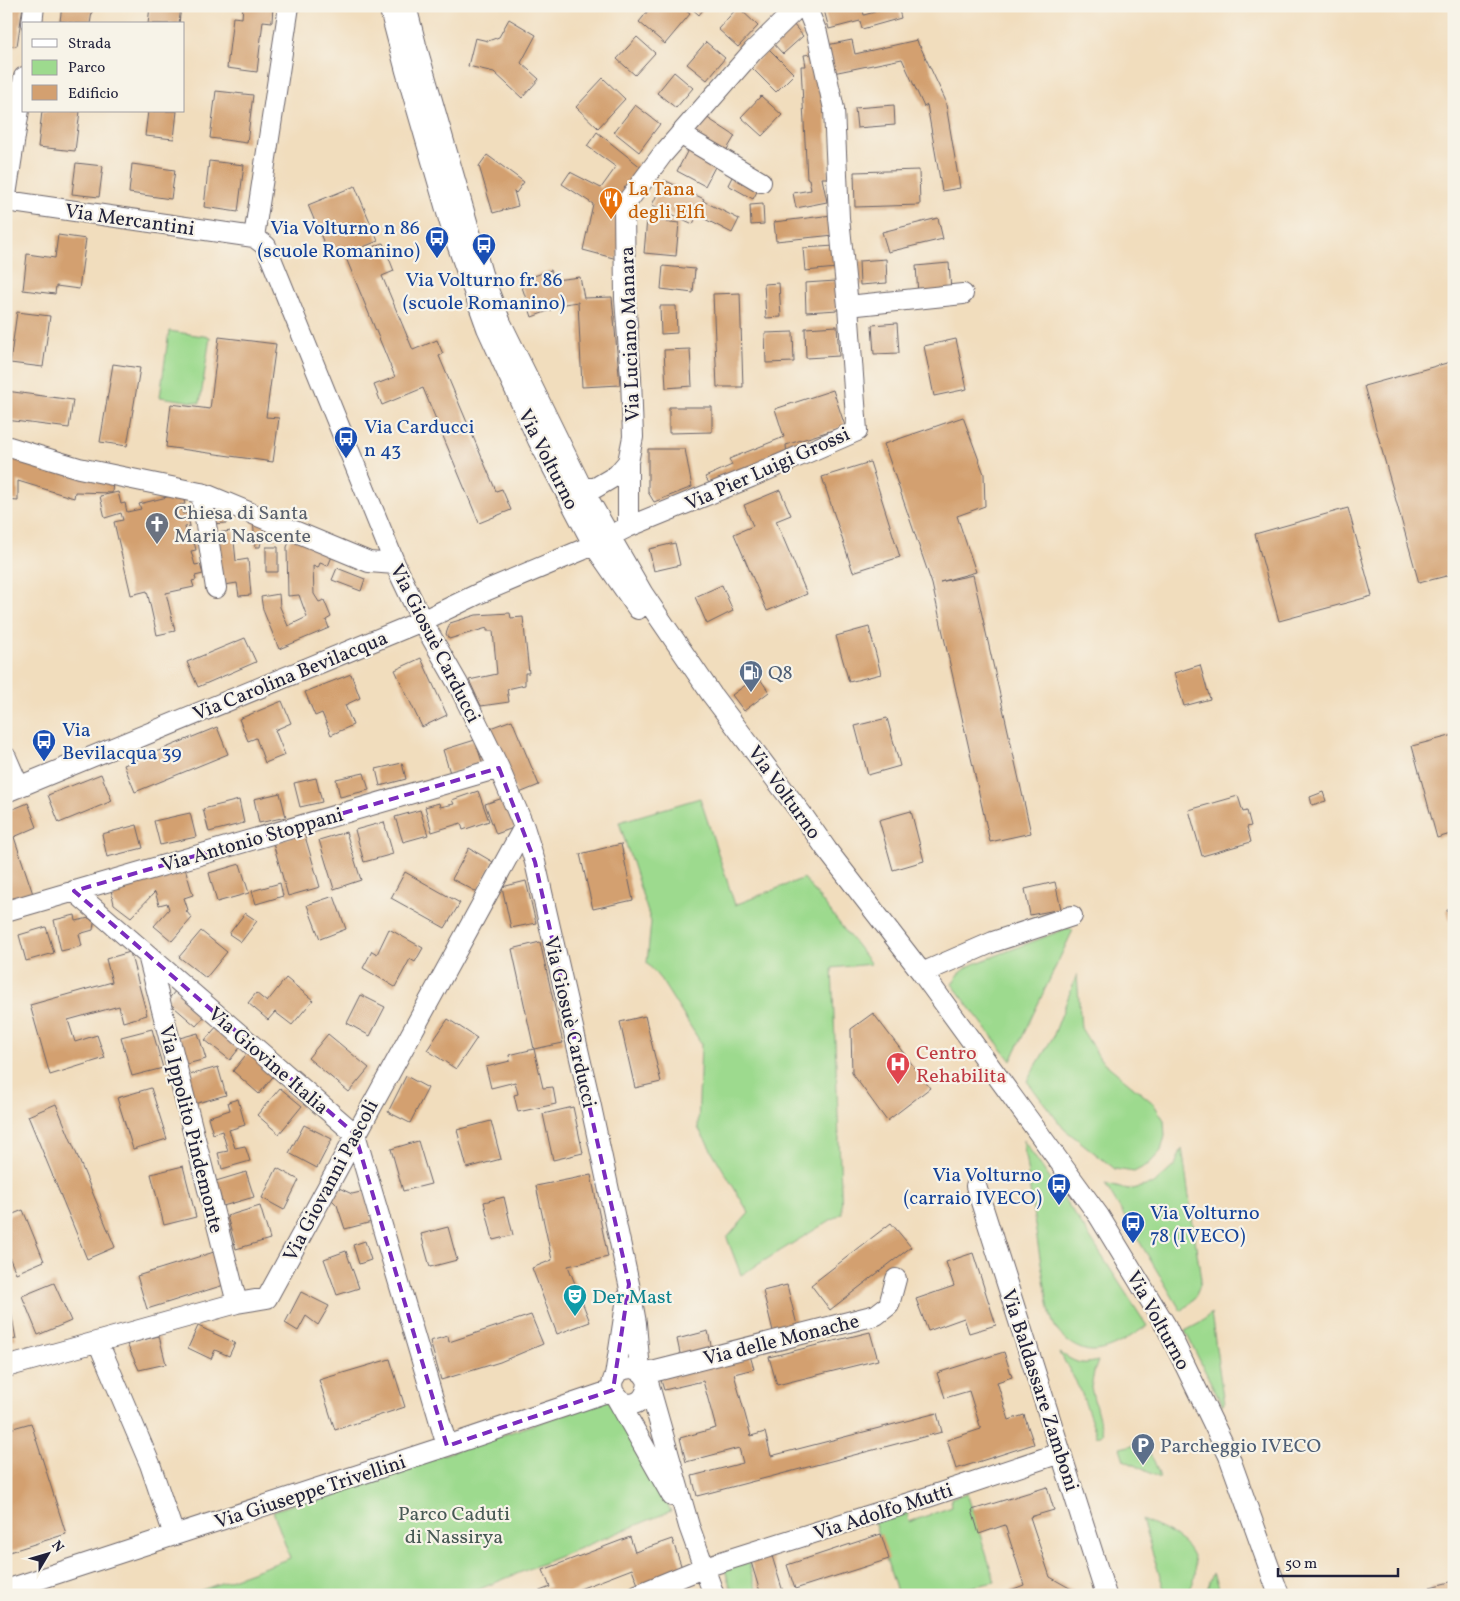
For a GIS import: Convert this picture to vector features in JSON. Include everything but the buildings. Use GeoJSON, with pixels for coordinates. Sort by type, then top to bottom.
{"type":"FeatureCollection","features":[{"type":"Feature","properties":{"kind":"street"},"geometry":{"type":"LineString","coordinates":[[32,22],[34,6]]}},
{"type":"Feature","properties":{"kind":"street","name":"Via Volturno"},"geometry":{"type":"LineString","coordinates":[[389,6],[452,230],[487,328],[538,440],[610,536]]}},
{"type":"Feature","properties":{"kind":"street","name":"Via Volturno"},"geometry":{"type":"LineString","coordinates":[[406,6],[482,274],[501,323],[582,488],[710,712],[797,825],[826,850],[922,973],[1099,1216],[1166,1326],[1229,1456],[1279,1595]]}},
{"type":"Feature","properties":{"kind":"street"},"geometry":{"type":"LineString","coordinates":[[416,45],[419,6]]}},
{"type":"Feature","properties":{"kind":"street","name":"Via Luciano Manara"},"geometry":{"type":"LineString","coordinates":[[610,536],[633,437],[625,298],[624,206],[680,134],[753,52],[799,6]]}},
{"type":"Feature","properties":{"kind":"street","name":"Via Pier Luigi Grossi"},"geometry":{"type":"LineString","coordinates":[[610,536],[857,430],[848,306],[839,218],[834,109],[817,33],[806,6]]}},
{"type":"Feature","properties":{"kind":"street"},"geometry":{"type":"LineString","coordinates":[[254,237],[290,9]]}},
{"type":"Feature","properties":{"kind":"street"},"geometry":{"type":"LineString","coordinates":[[6,195],[22,90]]}},
{"type":"Feature","properties":{"kind":"street"},"geometry":{"type":"LineString","coordinates":[[680,134],[761,182]]}},
{"type":"Feature","properties":{"kind":"street","name":"Via Mercantini"},"geometry":{"type":"LineString","coordinates":[[6,201],[254,237]]}},
{"type":"Feature","properties":{"kind":"street","name":"Via Giosuè Carducci"},"geometry":{"type":"LineString","coordinates":[[254,237],[262,242],[270,253],[395,564],[422,621],[458,684],[499,768],[524,827],[535,862],[590,1102],[629,1284],[644,1377],[690,1526],[714,1595]]}},
{"type":"Feature","properties":{"kind":"street"},"geometry":{"type":"LineString","coordinates":[[848,306],[963,294]]}},
{"type":"Feature","properties":{"kind":"street"},"geometry":{"type":"LineString","coordinates":[[6,446],[79,468],[201,493],[369,562],[395,564]]}},
{"type":"Feature","properties":{"kind":"street"},"geometry":{"type":"LineString","coordinates":[[582,488],[595,488],[617,474],[628,462]]}},
{"type":"Feature","properties":{"kind":"street"},"geometry":{"type":"LineString","coordinates":[[201,493],[216,588]]}},
{"type":"Feature","properties":{"kind":"street","name":"Via Carolina Bevilacqua"},"geometry":{"type":"LineString","coordinates":[[6,757],[13,789],[422,621],[480,593],[610,536]]}},
{"type":"Feature","properties":{"kind":"street","name":"Via Antonio Stoppani"},"geometry":{"type":"LineString","coordinates":[[6,912],[499,768]]}},
{"type":"Feature","properties":{"kind":"street","name":"Via Giovanni Pascoli"},"geometry":{"type":"LineString","coordinates":[[6,1367],[237,1303],[267,1298],[524,827]]}},
{"type":"Feature","properties":{"kind":"street","name":"Via Giovine Italia"},"geometry":{"type":"LineString","coordinates":[[74,891],[355,1134]]}},
{"type":"Feature","properties":{"kind":"street"},"geometry":{"type":"LineString","coordinates":[[922,973],[993,942],[1072,916]]}},
{"type":"Feature","properties":{"kind":"street","name":"Via Ippolito Pindemonte"},"geometry":{"type":"LineString","coordinates":[[148,956],[237,1303]]}},
{"type":"Feature","properties":{"kind":"street"},"geometry":{"type":"LineString","coordinates":[[355,1134],[447,1446],[615,1388]]}},
{"type":"Feature","properties":{"kind":"street","name":"Via Baldassare Zamboni"},"geometry":{"type":"LineString","coordinates":[[976,1186],[1106,1595]]}},
{"type":"Feature","properties":{"kind":"street","name":"Via delle Monache"},"geometry":{"type":"LineString","coordinates":[[644,1377],[652,1372],[876,1315],[889,1305],[896,1279]]}},
{"type":"Feature","properties":{"kind":"street","name":"Via Giosuè Carducci"},"geometry":{"type":"LineString","coordinates":[[629,1284],[615,1388],[690,1526]]}},
{"type":"Feature","properties":{"kind":"street"},"geometry":{"type":"LineString","coordinates":[[98,1342],[150,1464],[174,1535]]}},
{"type":"Feature","properties":{"kind":"street"},"geometry":{"type":"LineString","coordinates":[[626,1368],[633,1368],[644,1377],[648,1391],[640,1401],[628,1404],[620,1401],[615,1388],[620,1372],[626,1368]]}},
{"type":"Feature","properties":{"kind":"street","name":"Via Giuseppe Trivellini"},"geometry":{"type":"LineString","coordinates":[[6,1590],[447,1446]]}},
{"type":"Feature","properties":{"kind":"street","name":"Via Adolfo Mutti"},"geometry":{"type":"LineString","coordinates":[[637,1595],[705,1567],[1060,1453]]}},
{"type":"Feature","properties":{"kind":"highlighted area"},"geometry":{"type":"Polygon","coordinates":[[[499,768],[535,862],[629,1284],[613,1390],[447,1446],[355,1134],[74,891],[499,768]]]}},
{"type":"Feature","properties":{"kind":"green space"},"geometry":{"type":"Polygon","coordinates":[[[169,331],[210,337],[200,403],[160,397],[169,331]]]}},
{"type":"Feature","properties":{"kind":"green space"},"geometry":{"type":"Polygon","coordinates":[[[700,798],[735,905],[804,878],[871,964],[832,968],[842,1213],[741,1275],[727,1238],[749,1213],[698,1128],[701,1043],[661,980],[647,963],[651,922],[619,822],[700,798]]]}},
{"type":"Feature","properties":{"kind":"green space"},"geometry":{"type":"Polygon","coordinates":[[[1068,928],[1073,930],[1011,1061],[952,984],[958,975],[969,966],[1068,928]]]}},
{"type":"Feature","properties":{"kind":"green space"},"geometry":{"type":"Polygon","coordinates":[[[1077,974],[1081,1028],[1101,1060],[1153,1103],[1164,1120],[1165,1136],[1161,1151],[1149,1164],[1134,1172],[1115,1169],[1064,1129],[1027,1081],[1053,1037],[1077,974]]]}},
{"type":"Feature","properties":{"kind":"green space"},"geometry":{"type":"Polygon","coordinates":[[[1023,1140],[1080,1222],[1147,1326],[1114,1346],[1087,1351],[1073,1345],[1064,1338],[1054,1325],[1049,1309],[1042,1268],[1023,1140]]]}},
{"type":"Feature","properties":{"kind":"green space"},"geometry":{"type":"Polygon","coordinates":[[[1182,1148],[1201,1280],[1194,1298],[1181,1311],[1105,1184],[1128,1190],[1154,1184],[1175,1165],[1182,1148]]]}},
{"type":"Feature","properties":{"kind":"green space"},"geometry":{"type":"Polygon","coordinates":[[[1211,1313],[1224,1404],[1222,1405],[1185,1331],[1200,1323],[1211,1313]]]}},
{"type":"Feature","properties":{"kind":"green space"},"geometry":{"type":"Polygon","coordinates":[[[1060,1353],[1078,1362],[1098,1361],[1091,1388],[1103,1434],[1097,1436],[1080,1389],[1060,1353]]]}},
{"type":"Feature","properties":{"kind":"green space","name":"Parco Caduti di Nassirya"},"geometry":{"type":"Polygon","coordinates":[[[608,1400],[671,1511],[465,1595],[188,1595],[290,1558],[273,1511],[608,1400]]]}},
{"type":"Feature","properties":{"kind":"green space"},"geometry":{"type":"Polygon","coordinates":[[[1133,1445],[1152,1457],[1160,1478],[1124,1460],[1120,1448],[1133,1445]]]}},
{"type":"Feature","properties":{"kind":"green space"},"geometry":{"type":"Polygon","coordinates":[[[967,1493],[995,1582],[932,1595],[898,1595],[874,1522],[907,1511],[909,1522],[952,1507],[951,1498],[967,1493]]]}},
{"type":"Feature","properties":{"kind":"green space"},"geometry":{"type":"Polygon","coordinates":[[[1142,1520],[1176,1537],[1191,1552],[1194,1559],[1195,1573],[1194,1581],[1186,1595],[1166,1595],[1142,1520]]]}},
{"type":"Feature","properties":{"kind":"green space"},"geometry":{"type":"Polygon","coordinates":[[[748,1562],[758,1595],[733,1595],[725,1570],[748,1562]]]}},
{"type":"Feature","properties":{"kind":"green space"},"geometry":{"type":"Polygon","coordinates":[[[1213,1573],[1221,1595],[1205,1595],[1213,1573]]]}},
{"type":"Feature","properties":{"kind":"place","name":"La Tana degli Elfi"},"geometry":{"type":"Point","coordinates":[611,220]}},
{"type":"Feature","properties":{"kind":"place","name":"Via Volturno n 86 (scuole Romanino)"},"geometry":{"type":"Point","coordinates":[437,259]}},
{"type":"Feature","properties":{"kind":"place","name":"Via Volturno fr. 86 (scuole Romanino)"},"geometry":{"type":"Point","coordinates":[484,266]}},
{"type":"Feature","properties":{"kind":"place","name":"Via Carducci n 43"},"geometry":{"type":"Point","coordinates":[346,459]}},
{"type":"Feature","properties":{"kind":"place","name":"Chiesa di Santa Maria Nascente"},"geometry":{"type":"Point","coordinates":[157,545]}},
{"type":"Feature","properties":{"kind":"place","name":"Q8"},"geometry":{"type":"Point","coordinates":[751,693]}},
{"type":"Feature","properties":{"kind":"place","name":"Via Bevilacqua 39"},"geometry":{"type":"Point","coordinates":[44,762]}},
{"type":"Feature","properties":{"kind":"place","name":"Centro Rehabilita"},"geometry":{"type":"Point","coordinates":[898,1085]}},
{"type":"Feature","properties":{"kind":"place","name":"Via Volturno (carraio IVECO)"},"geometry":{"type":"Point","coordinates":[1059,1206]}},
{"type":"Feature","properties":{"kind":"place","name":"Via Volturno 78 (IVECO)"},"geometry":{"type":"Point","coordinates":[1133,1244]}},
{"type":"Feature","properties":{"kind":"place","name":"Der Mast"},"geometry":{"type":"Point","coordinates":[575,1317]}},
{"type":"Feature","properties":{"kind":"place","name":"Parcheggio IVECO"},"geometry":{"type":"Point","coordinates":[1143,1466]}}]}
